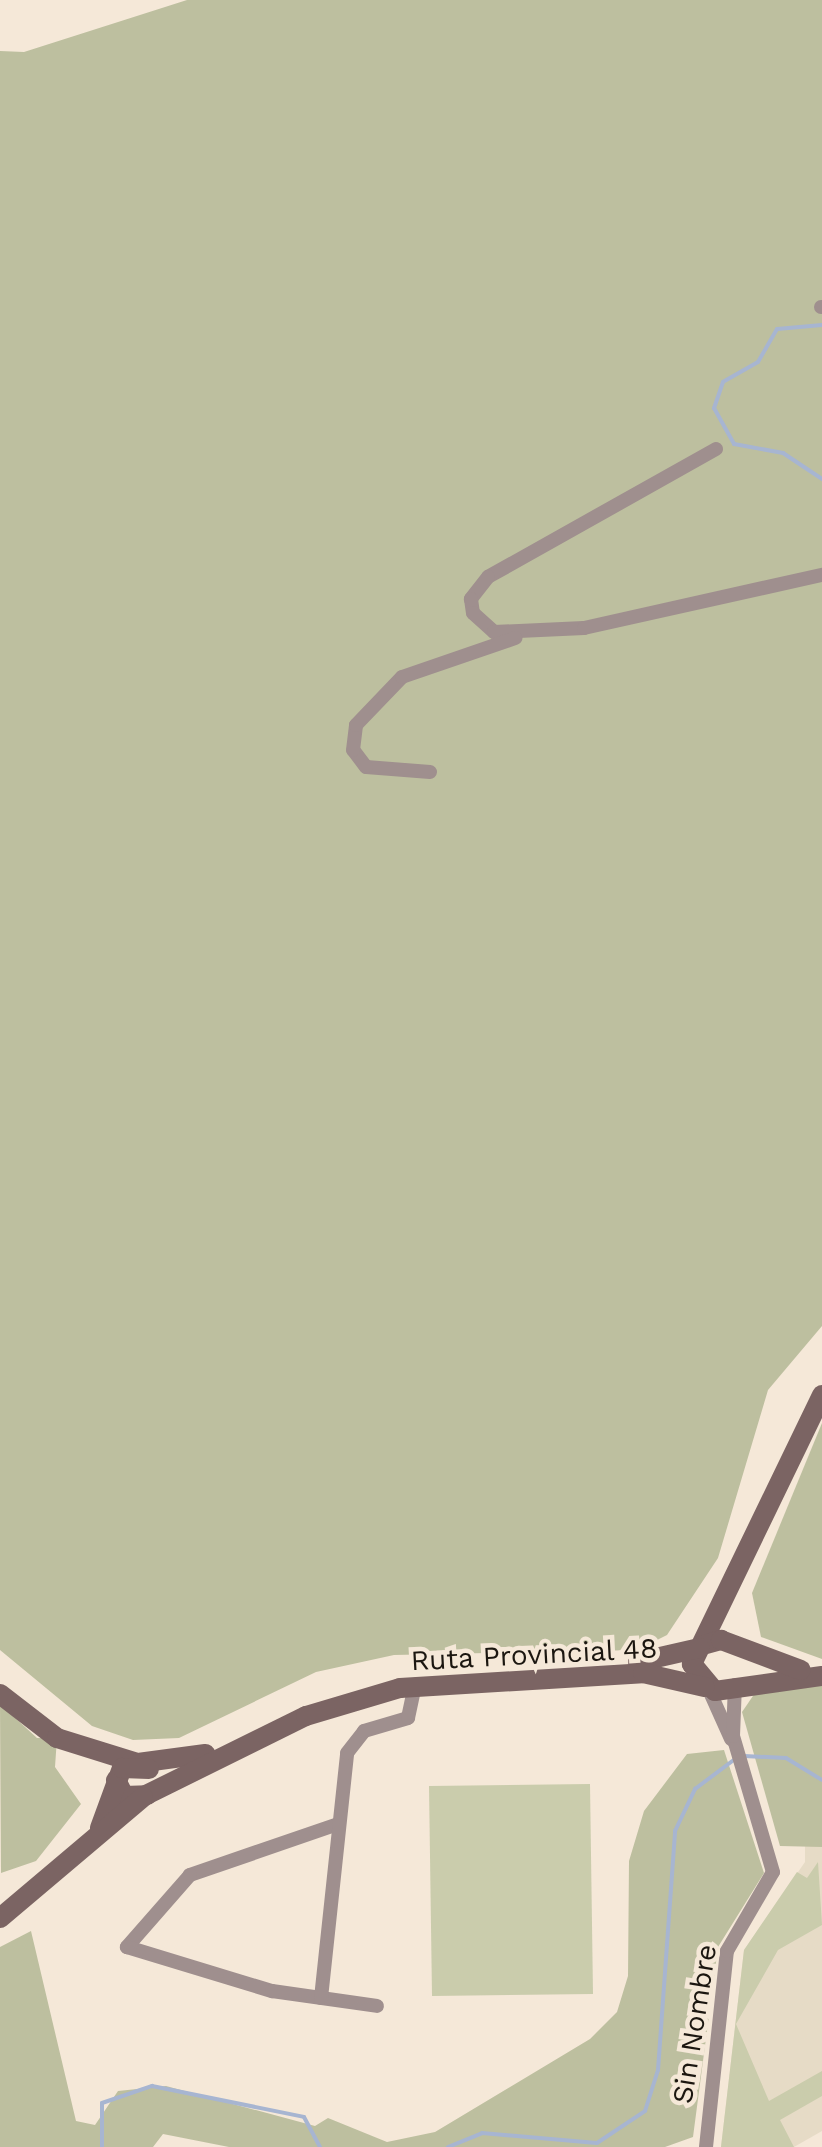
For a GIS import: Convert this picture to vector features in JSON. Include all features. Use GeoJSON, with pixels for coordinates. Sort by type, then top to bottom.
{"type":"FeatureCollection","features":[{"type":"Feature","properties":{"kind":"main road"},"geometry":{"type":"LineString","coordinates":[[701,1646],[734,1586],[822,1395]]}},
{"type":"Feature","properties":{"kind":"main road"},"geometry":{"type":"LineString","coordinates":[[734,1586],[728,1623],[736,1648],[736,1684]]}},
{"type":"Feature","properties":{"kind":"main road","name":"Ruta Provincial 48"},"geometry":{"type":"LineString","coordinates":[[701,1646],[692,1669],[707,1689]]}},
{"type":"Feature","properties":{"kind":"main road","name":"Ruta Provincial 48"},"geometry":{"type":"LineString","coordinates":[[57,1738],[136,1762],[187,1761],[316,1702],[415,1680],[663,1661],[701,1646],[736,1648],[822,1676]]}},
{"type":"Feature","properties":{"kind":"main road","name":"Ruta Provincial 48"},"geometry":{"type":"LineString","coordinates":[[0,1694],[129,1791],[306,1716],[415,1680],[644,1673],[707,1689],[822,1676]]}},
{"type":"Feature","properties":{"kind":"main road"},"geometry":{"type":"LineString","coordinates":[[0,1918],[94,1838],[129,1791],[152,1774],[136,1762],[129,1791]]}},
{"type":"Feature","properties":{"kind":"street"},"geometry":{"type":"LineString","coordinates":[[525,634],[494,632],[473,613],[472,599],[488,577],[716,449]]}},
{"type":"Feature","properties":{"kind":"street"},"geometry":{"type":"LineString","coordinates":[[430,772],[366,768],[354,750],[356,725],[402,676],[525,634],[822,575]]}},
{"type":"Feature","properties":{"kind":"street"},"geometry":{"type":"LineString","coordinates":[[321,1998],[349,1747],[408,1718],[415,1680]]}},
{"type":"Feature","properties":{"kind":"street","name":"Sin Nombre"},"geometry":{"type":"LineString","coordinates":[[736,1684],[736,1746]]}},
{"type":"Feature","properties":{"kind":"street","name":"Sin Nombre"},"geometry":{"type":"LineString","coordinates":[[706,2147],[726,1951],[773,1877],[736,1746],[707,1689]]}},
{"type":"Feature","properties":{"kind":"street"},"geometry":{"type":"LineString","coordinates":[[339,1818],[190,1876],[126,1944],[135,1955],[321,1998],[377,2006]]}},
{"type":"Feature","properties":{"kind":"shaded area"},"geometry":{"type":"Polygon","coordinates":[[[805,1844],[822,1847],[822,2131],[794,2147],[721,2147],[744,1950],[805,1862],[805,1844]]]}},
{"type":"Feature","properties":{"kind":"green space"},"geometry":{"type":"Polygon","coordinates":[[[187,0],[822,0],[822,1326],[768,1390],[718,1558],[667,1635],[637,1650],[394,1655],[316,1672],[179,1738],[133,1740],[92,1726],[0,1650],[0,51],[24,52],[187,0]]]}},
{"type":"Feature","properties":{"kind":"green space"},"geometry":{"type":"Polygon","coordinates":[[[822,1423],[822,1659],[761,1637],[752,1593],[822,1423]]]}},
{"type":"Feature","properties":{"kind":"green space"},"geometry":{"type":"Polygon","coordinates":[[[822,1685],[822,1847],[780,1846],[742,1712],[755,1693],[822,1685]]]}},
{"type":"Feature","properties":{"kind":"green space"},"geometry":{"type":"Polygon","coordinates":[[[0,1704],[37,1738],[57,1738],[55,1767],[81,1804],[36,1861],[1,1873],[0,1704]]]}},
{"type":"Feature","properties":{"kind":"green space"},"geometry":{"type":"Polygon","coordinates":[[[724,1750],[764,1873],[718,1947],[693,2137],[665,2147],[229,2147],[163,2134],[153,2147],[0,2147],[0,1947],[31,1931],[76,2121],[95,2125],[118,2091],[166,2086],[315,2126],[328,2118],[387,2142],[435,2132],[590,2039],[617,2012],[628,1976],[629,1861],[644,1811],[687,1754],[724,1750]]]}},
{"type":"Feature","properties":{"kind":"green space"},"geometry":{"type":"Polygon","coordinates":[[[590,1784],[593,1994],[432,1996],[429,1786],[590,1784]]]}},
{"type":"Feature","properties":{"kind":"green space"},"geometry":{"type":"Polygon","coordinates":[[[818,1862],[822,1925],[778,1950],[736,2024],[769,2101],[822,2071],[822,2096],[780,2120],[794,2147],[721,2147],[744,1950],[797,1872],[807,1878],[818,1862]]]}},
{"type":"Feature","properties":{"kind":"waterway"},"geometry":{"type":"LineString","coordinates":[[822,325],[777,329],[758,362],[723,382],[714,408],[734,444],[783,453],[822,479]]}},
{"type":"Feature","properties":{"kind":"waterway"},"geometry":{"type":"LineString","coordinates":[[744,1756],[786,1758],[822,1780]]}},
{"type":"Feature","properties":{"kind":"waterway"},"geometry":{"type":"LineString","coordinates":[[448,2147],[482,2133],[597,2143],[645,2111],[658,2070],[675,1831],[695,1789],[735,1759]]}},
{"type":"Feature","properties":{"kind":"waterway"},"geometry":{"type":"LineString","coordinates":[[102,2147],[102,2103],[152,2086],[304,2117],[320,2147]]}}]}
